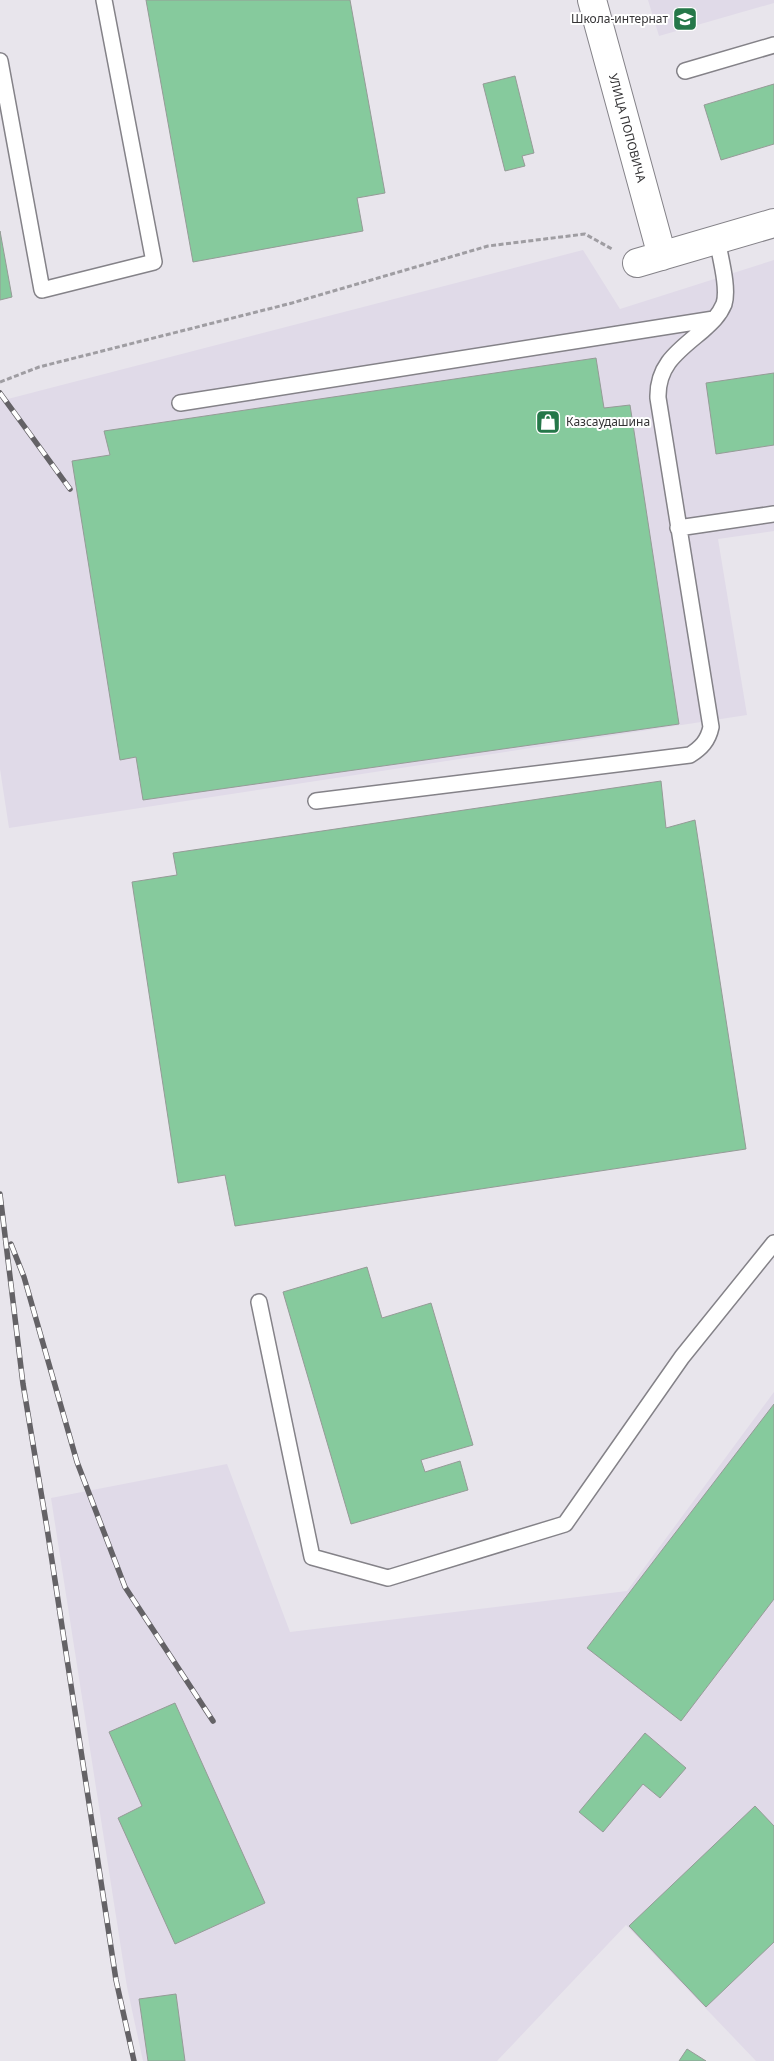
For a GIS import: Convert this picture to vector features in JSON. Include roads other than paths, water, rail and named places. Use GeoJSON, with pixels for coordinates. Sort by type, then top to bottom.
{"type":"FeatureCollection","features":[{"type":"Feature","properties":{"kind":"street","name":"УЛИЦА ПОПОВИЧА"},"geometry":{"type":"LineString","coordinates":[[592,0],[649,259],[717,240]]}},
{"type":"Feature","properties":{"kind":"street"},"geometry":{"type":"LineString","coordinates":[[717,240],[774,223]]}},
{"type":"Feature","properties":{"kind":"lane"},"geometry":{"type":"LineString","coordinates":[[0,61],[42,290],[154,262],[104,0]]}},
{"type":"Feature","properties":{"kind":"lane"},"geometry":{"type":"LineString","coordinates":[[685,71],[774,45]]}},
{"type":"Feature","properties":{"kind":"lane"},"geometry":{"type":"LineString","coordinates":[[316,801],[690,755],[700,749],[709,736],[711,728],[678,528],[657,384],[664,366],[716,319],[724,304],[726,290],[717,240]]}},
{"type":"Feature","properties":{"kind":"lane"},"geometry":{"type":"LineString","coordinates":[[180,403],[716,319]]}},
{"type":"Feature","properties":{"kind":"lane"},"geometry":{"type":"LineString","coordinates":[[678,528],[774,514]]}},
{"type":"Feature","properties":{"kind":"lane"},"geometry":{"type":"LineString","coordinates":[[258,1302],[312,1557],[388,1578],[564,1524],[682,1357],[774,1243]]}},
{"type":"Feature","properties":{"kind":"railway"},"geometry":{"type":"LineString","coordinates":[[0,393],[70,489]]}},
{"type":"Feature","properties":{"kind":"railway"},"geometry":{"type":"LineString","coordinates":[[0,1194],[23,1384],[47,1528],[116,1980],[134,2061]]}},
{"type":"Feature","properties":{"kind":"railway"},"geometry":{"type":"LineString","coordinates":[[11,1244],[24,1277],[77,1462],[125,1587],[213,1721]]}},
{"type":"Feature","properties":{"kind":"place","name":"Школа-интернат"},"geometry":{"type":"Point","coordinates":[685,19]}},
{"type":"Feature","properties":{"kind":"place","name":"Казсаудашина"},"geometry":{"type":"Point","coordinates":[548,422]}}]}
